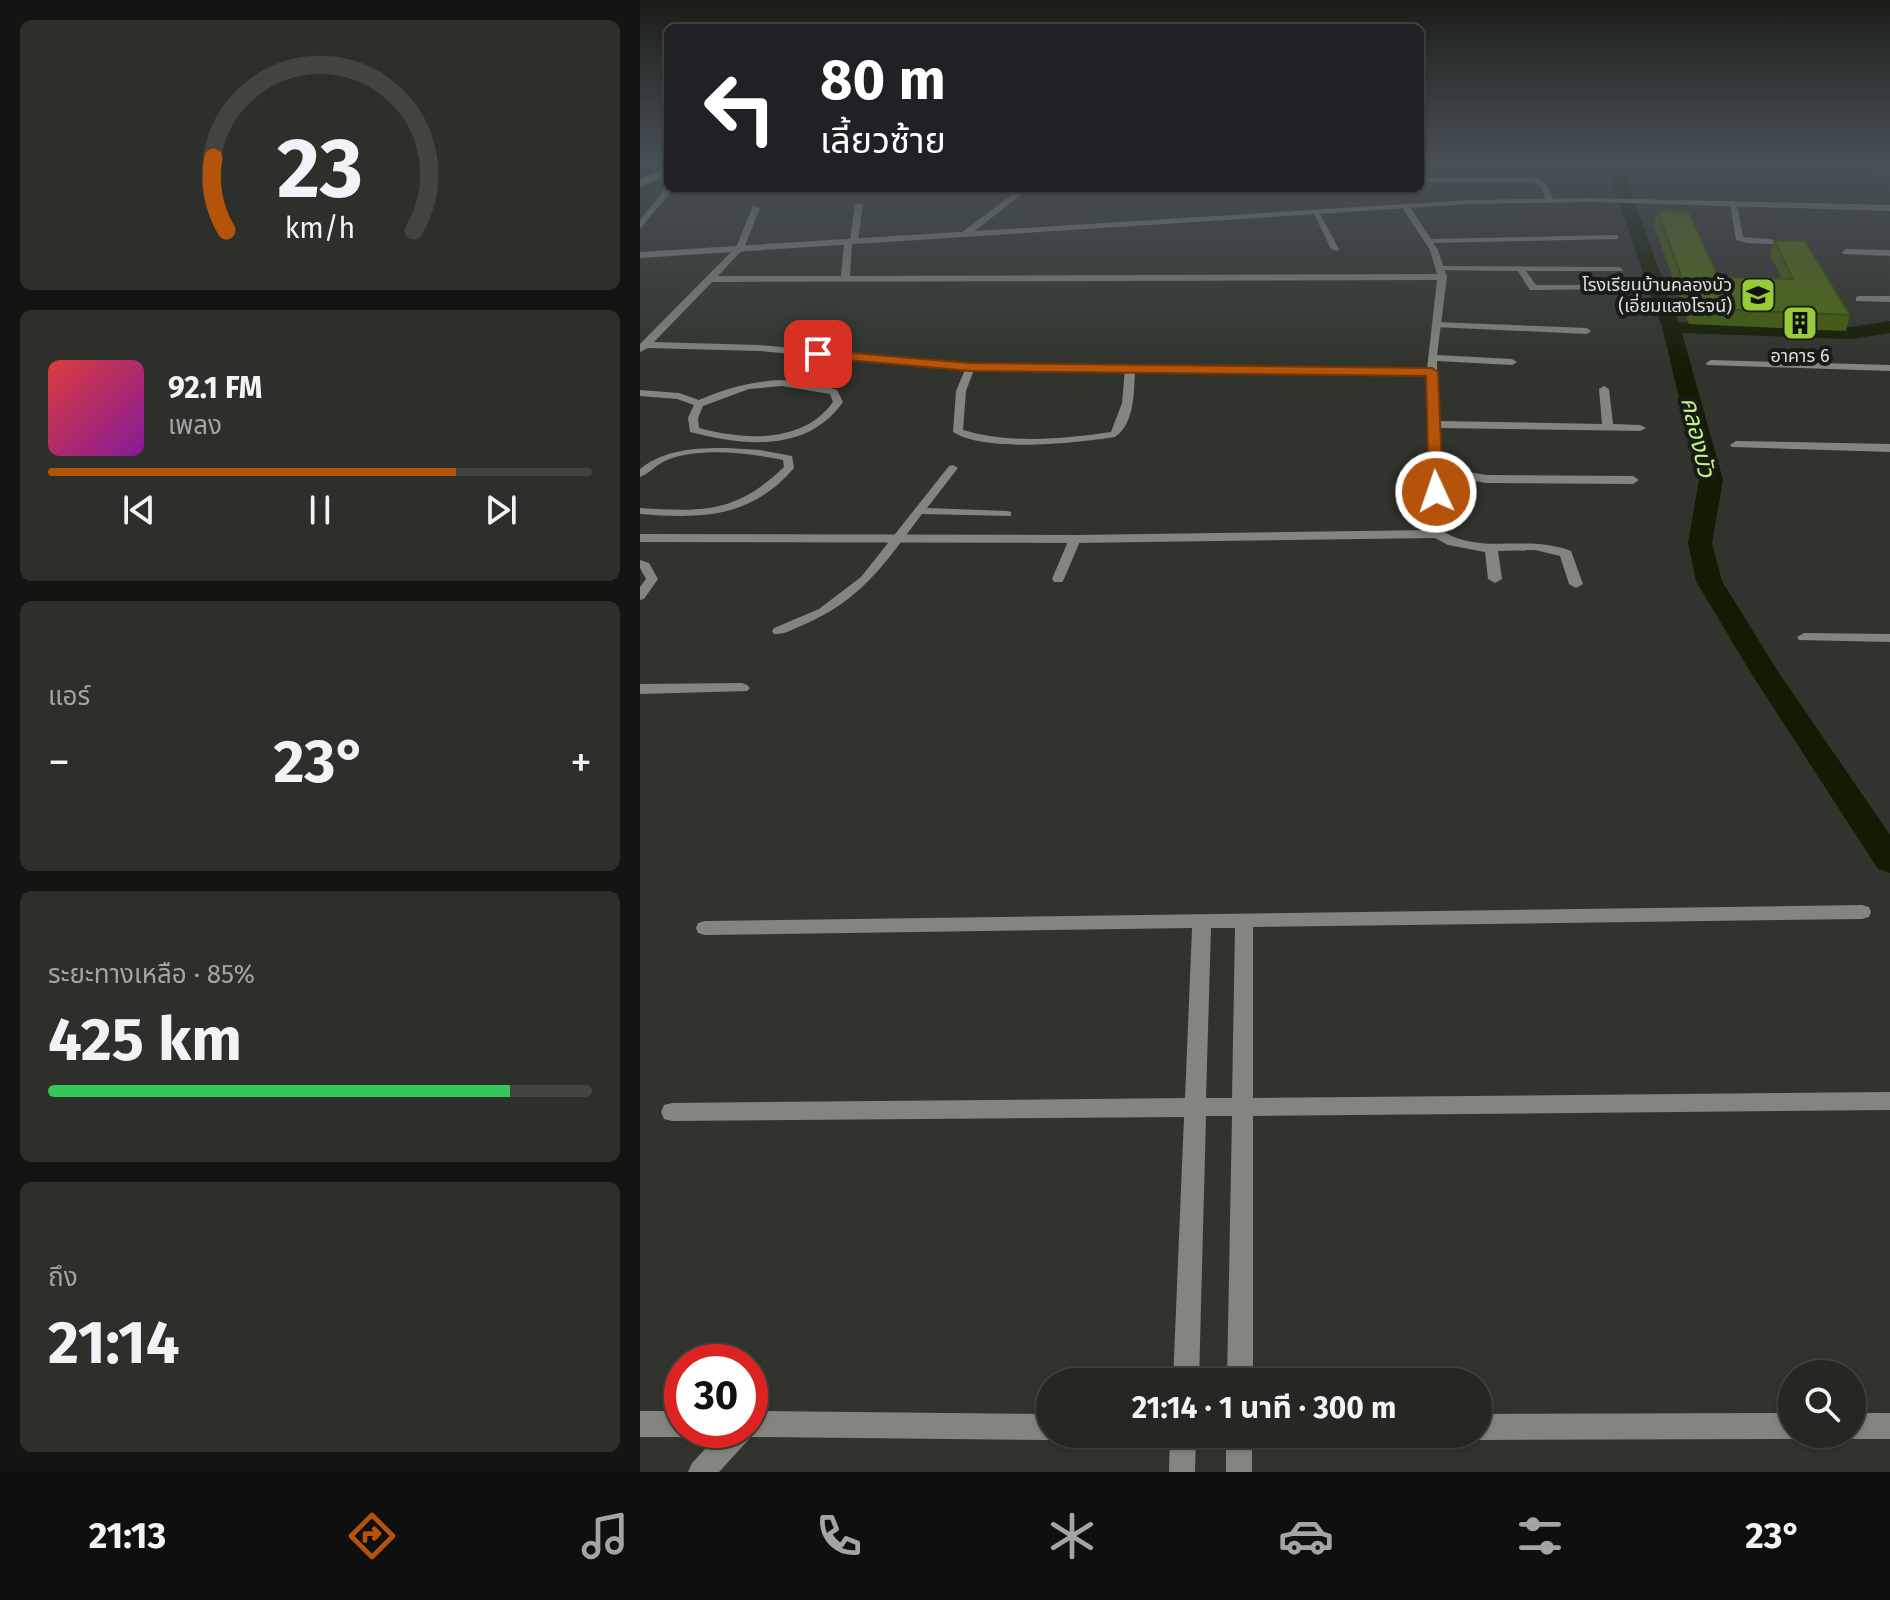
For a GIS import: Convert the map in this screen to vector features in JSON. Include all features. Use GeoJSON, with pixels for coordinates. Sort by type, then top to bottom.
{"type":"FeatureCollection","features":[{"type":"Feature","properties":{"kind":"street"},"geometry":{"type":"LineString","coordinates":[[643,348],[740,248],[748,229]]}},
{"type":"Feature","properties":{"kind":"street"},"geometry":{"type":"LineString","coordinates":[[845,279],[854,229]]}},
{"type":"Feature","properties":{"kind":"street"},"geometry":{"type":"LineString","coordinates":[[964,235],[972,229]]}},
{"type":"Feature","properties":{"kind":"street"},"geometry":{"type":"LineString","coordinates":[[640,255],[1060,229]]}},
{"type":"Feature","properties":{"kind":"street"},"geometry":{"type":"LineString","coordinates":[[1421,229],[1430,241],[1441,272],[1432,358],[1438,534]]}},
{"type":"Feature","properties":{"kind":"street"},"geometry":{"type":"LineString","coordinates":[[1846,252],[1890,253]]}},
{"type":"Feature","properties":{"kind":"street"},"geometry":{"type":"LineString","coordinates":[[708,279],[1441,272]]}},
{"type":"Feature","properties":{"kind":"street"},"geometry":{"type":"LineString","coordinates":[[1859,299],[1890,299]]}},
{"type":"Feature","properties":{"kind":"street"},"geometry":{"type":"LineString","coordinates":[[643,348],[760,348],[970,367],[1432,372]]}},
{"type":"Feature","properties":{"kind":"street"},"geometry":{"type":"LineString","coordinates":[[1432,358],[1512,362]]}},
{"type":"Feature","properties":{"kind":"street"},"geometry":{"type":"LineString","coordinates":[[1711,363],[1890,368]]}},
{"type":"Feature","properties":{"kind":"street"},"geometry":{"type":"LineString","coordinates":[[1604,389],[1608,427]]}},
{"type":"Feature","properties":{"kind":"street"},"geometry":{"type":"LineString","coordinates":[[1432,424],[1640,428]]}},
{"type":"Feature","properties":{"kind":"street"},"geometry":{"type":"LineString","coordinates":[[1736,445],[1890,448]]}},
{"type":"Feature","properties":{"kind":"street"},"geometry":{"type":"LineString","coordinates":[[1434,470],[1486,479],[1633,480]]}},
{"type":"Feature","properties":{"kind":"street"},"geometry":{"type":"LineString","coordinates":[[640,538],[1075,539],[1438,534],[1457,545],[1532,545],[1556,549],[1566,554],[1576,584]]}},
{"type":"Feature","properties":{"kind":"street"},"geometry":{"type":"LineString","coordinates":[[1491,547],[1495,579]]}},
{"type":"Feature","properties":{"kind":"street"},"geometry":{"type":"LineString","coordinates":[[1804,637],[1890,638]]}},
{"type":"Feature","properties":{"kind":"street"},"geometry":{"type":"LineString","coordinates":[[640,689],[742,688]]}},
{"type":"Feature","properties":{"kind":"street"},"geometry":{"type":"LineString","coordinates":[[705,928],[1862,912]]}},
{"type":"Feature","properties":{"kind":"street"},"geometry":{"type":"LineString","coordinates":[[1187,1368],[1202,921]]}},
{"type":"Feature","properties":{"kind":"street"},"geometry":{"type":"LineString","coordinates":[[1240,1368],[1244,921]]}},
{"type":"Feature","properties":{"kind":"street"},"geometry":{"type":"LineString","coordinates":[[672,1112],[1196,1110],[1890,1101]]}},
{"type":"Feature","properties":{"kind":"street"},"geometry":{"type":"LineString","coordinates":[[640,1424],[664,1424]]}},
{"type":"Feature","properties":{"kind":"street"},"geometry":{"type":"LineString","coordinates":[[768,1424],[1036,1427]]}},
{"type":"Feature","properties":{"kind":"street"},"geometry":{"type":"LineString","coordinates":[[1492,1427],[1778,1426]]}},
{"type":"Feature","properties":{"kind":"street"},"geometry":{"type":"LineString","coordinates":[[1866,1426],[1890,1426]]}},
{"type":"Feature","properties":{"kind":"street"},"geometry":{"type":"LineString","coordinates":[[701,1472],[724,1448]]}},
{"type":"Feature","properties":{"kind":"street"},"geometry":{"type":"LineString","coordinates":[[1182,1472],[1183,1448]]}},
{"type":"Feature","properties":{"kind":"street"},"geometry":{"type":"LineString","coordinates":[[1239,1448],[1239,1472]]}},
{"type":"Feature","properties":{"kind":"lane"},"geometry":{"type":"LineString","coordinates":[[1324,229],[1335,249]]}},
{"type":"Feature","properties":{"kind":"lane"},"geometry":{"type":"LineString","coordinates":[[1737,229],[1739,238],[1747,241],[1796,243]]}},
{"type":"Feature","properties":{"kind":"lane"},"geometry":{"type":"LineString","coordinates":[[1430,241],[1615,237]]}},
{"type":"Feature","properties":{"kind":"lane"},"geometry":{"type":"LineString","coordinates":[[1521,269],[1533,288],[1618,287]]}},
{"type":"Feature","properties":{"kind":"lane"},"geometry":{"type":"LineString","coordinates":[[1441,272],[1619,269]]}},
{"type":"Feature","properties":{"kind":"lane"},"geometry":{"type":"LineString","coordinates":[[1437,325],[1587,331]]}},
{"type":"Feature","properties":{"kind":"lane"},"geometry":{"type":"LineString","coordinates":[[970,367],[959,402],[958,432],[973,438],[1021,439],[1095,438],[1115,434],[1123,422],[1128,404],[1130,369]]}},
{"type":"Feature","properties":{"kind":"lane"},"geometry":{"type":"LineString","coordinates":[[640,393],[679,396],[699,404],[751,384],[783,382],[813,385],[834,392],[838,402],[831,415],[813,428],[789,434],[745,438],[694,430],[693,418],[699,404]]}},
{"type":"Feature","properties":{"kind":"lane"},"geometry":{"type":"LineString","coordinates":[[640,474],[666,457],[688,452],[769,453],[788,458],[789,468],[773,486],[740,507],[703,514],[640,511]]}},
{"type":"Feature","properties":{"kind":"lane"},"geometry":{"type":"LineString","coordinates":[[778,631],[823,612],[865,580],[953,468]]}},
{"type":"Feature","properties":{"kind":"lane"},"geometry":{"type":"LineString","coordinates":[[919,511],[1007,514]]}},
{"type":"Feature","properties":{"kind":"lane"},"geometry":{"type":"LineString","coordinates":[[1058,579],[1075,539]]}},
{"type":"Feature","properties":{"kind":"lane"},"geometry":{"type":"LineString","coordinates":[[640,564],[645,566],[652,579],[640,596]]}},
{"type":"Feature","properties":{"kind":"building"},"geometry":{"type":"Polygon","coordinates":[[[1664,229],[1696,229],[1718,277],[1793,279],[1774,240],[1805,241],[1850,315],[1693,308],[1664,229]]]}},
{"type":"Feature","properties":{"kind":"waterway","name":"คลองบัว"},"geometry":{"type":"LineString","coordinates":[[1636,229],[1671,327]]}},
{"type":"Feature","properties":{"kind":"waterway"},"geometry":{"type":"LineString","coordinates":[[1671,327],[1851,333],[1890,327]]}},
{"type":"Feature","properties":{"kind":"waterway","name":"คลองบัว"},"geometry":{"type":"LineString","coordinates":[[1671,327],[1711,480],[1700,543],[1709,581],[1763,670],[1890,861]]}},
{"type":"Feature","properties":{"kind":"place","name":"โรงเรียนบ้านคลองบัว (เอี่ยมแสงโรจน์)"},"geometry":{"type":"Point","coordinates":[1758,295]}},
{"type":"Feature","properties":{"kind":"place","name":"อาคาร 6"},"geometry":{"type":"Point","coordinates":[1800,323]}},
{"type":"Feature","properties":{"kind":"route"},"geometry":{"type":"LineString","coordinates":[[818,354],[970,367],[1432,372],[1436,492]]}}]}
